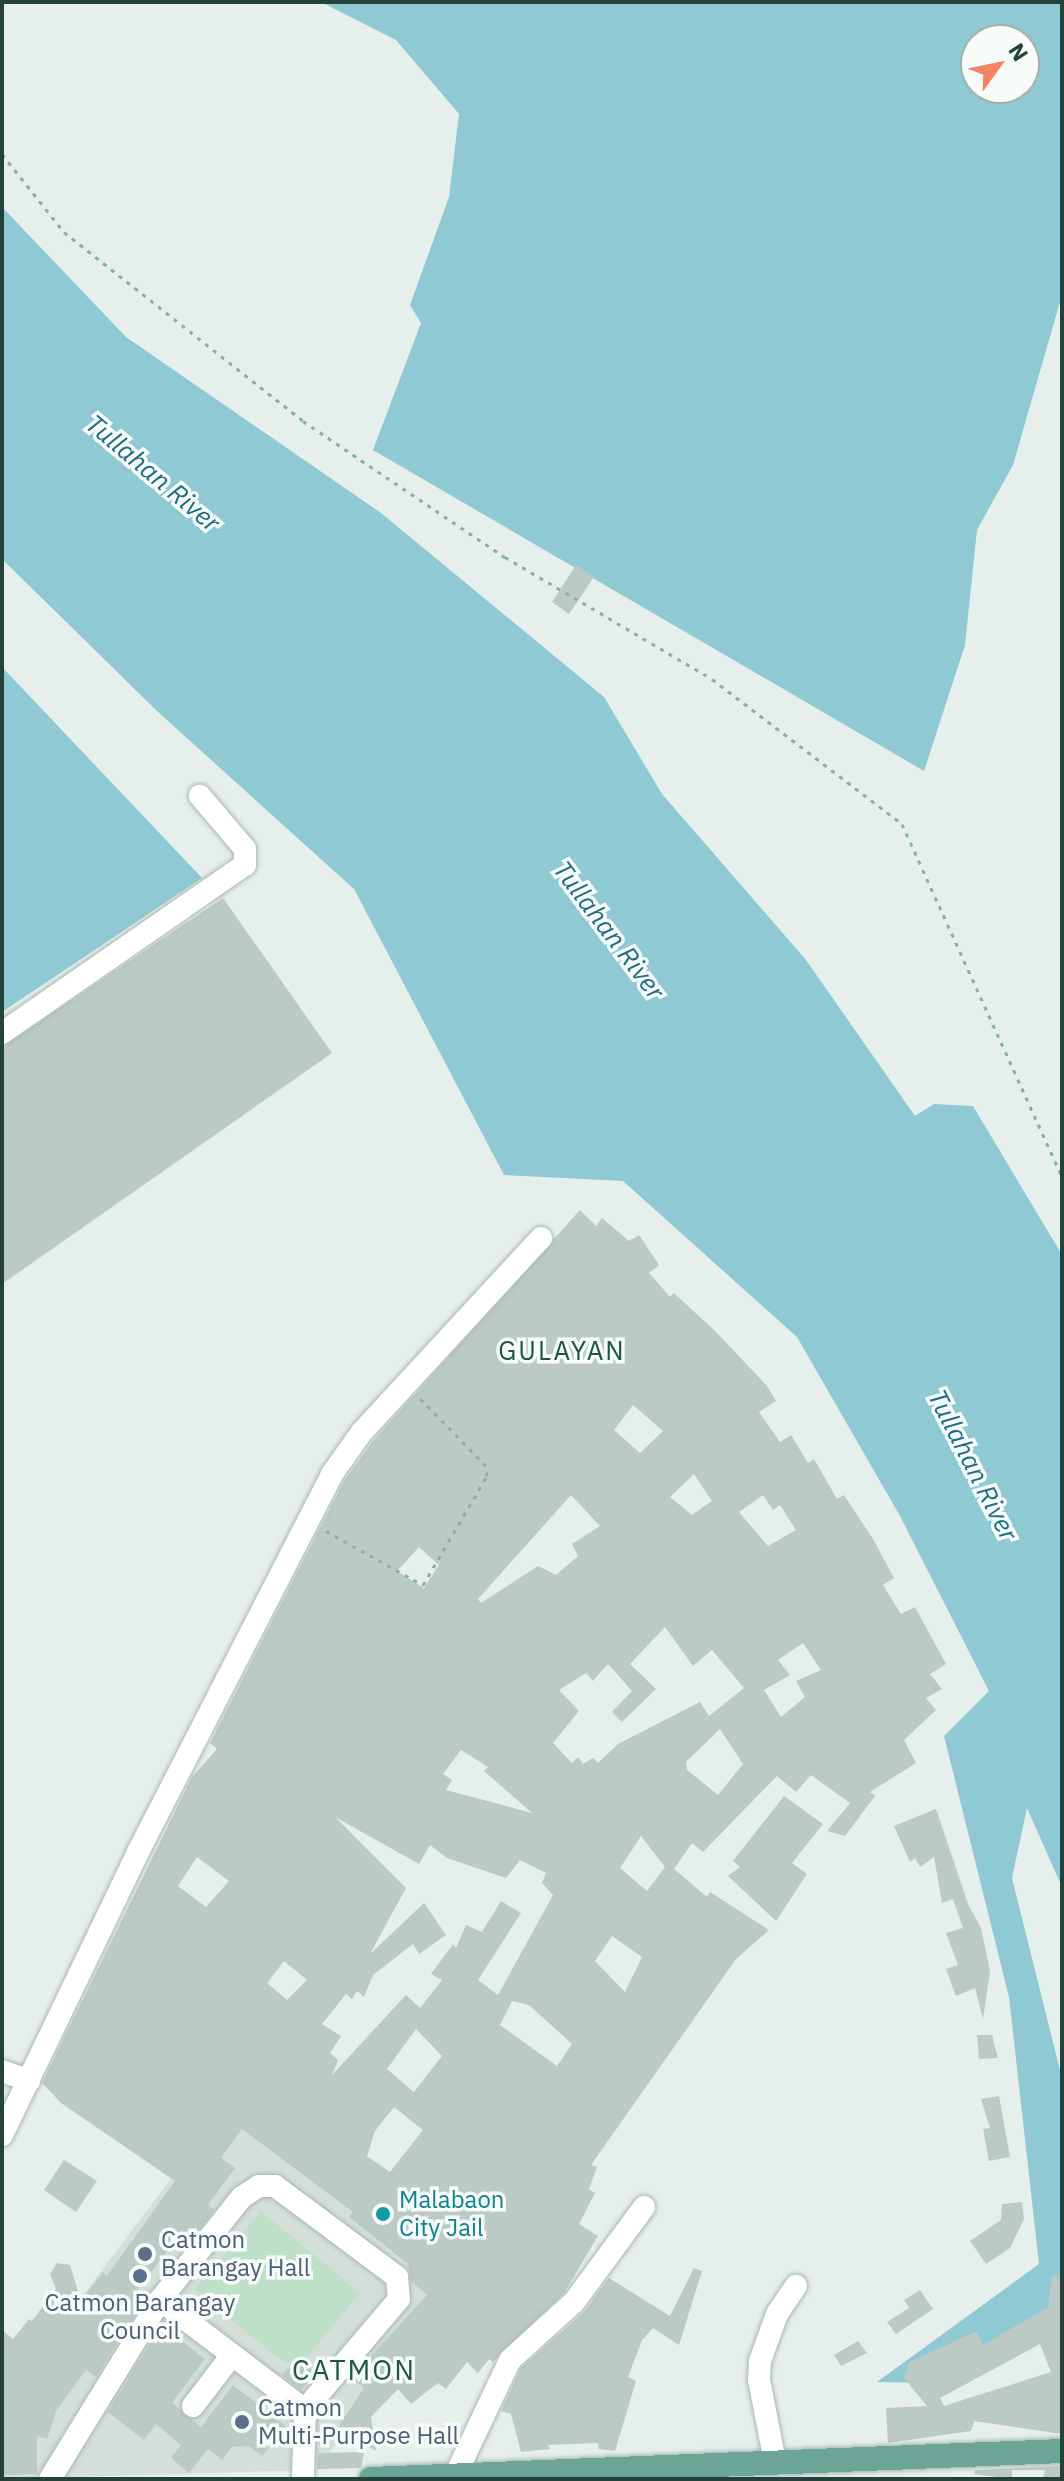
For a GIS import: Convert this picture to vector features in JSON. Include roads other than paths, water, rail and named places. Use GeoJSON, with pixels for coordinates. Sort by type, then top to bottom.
{"type":"FeatureCollection","features":[{"type":"Feature","properties":{"kind":"main road"},"geometry":{"type":"LineString","coordinates":[[371,2479],[1062,2451]]}},
{"type":"Feature","properties":{"kind":"street"},"geometry":{"type":"LineString","coordinates":[[2,1033],[245,865],[245,849],[200,796]]}},
{"type":"Feature","properties":{"kind":"street"},"geometry":{"type":"LineString","coordinates":[[2,2135],[138,1852],[308,1521],[354,1443],[405,1383],[541,1238]]}},
{"type":"Feature","properties":{"kind":"street"},"geometry":{"type":"LineString","coordinates":[[2,2071],[29,2081]]}},
{"type":"Feature","properties":{"kind":"street"},"geometry":{"type":"LineString","coordinates":[[50,2479],[160,2300],[242,2197],[259,2186],[275,2186],[397,2277],[399,2299],[305,2410],[303,2479]]}},
{"type":"Feature","properties":{"kind":"street"},"geometry":{"type":"LineString","coordinates":[[455,2476],[510,2360],[574,2302],[644,2207]]}},
{"type":"Feature","properties":{"kind":"street"},"geometry":{"type":"LineString","coordinates":[[775,2462],[760,2361],[777,2314],[796,2286]]}},
{"type":"Feature","properties":{"kind":"street"},"geometry":{"type":"LineString","coordinates":[[160,2300],[305,2410]]}},
{"type":"Feature","properties":{"kind":"street"},"geometry":{"type":"LineString","coordinates":[[193,2406],[232,2355]]}},
{"type":"Feature","properties":{"kind":"water"},"geometry":{"type":"Polygon","coordinates":[[[321,2],[1062,2],[1062,295],[1013,465],[977,530],[965,645],[924,771],[373,450],[421,323],[410,305],[449,197],[459,114],[396,40],[321,2]]]}},
{"type":"Feature","properties":{"kind":"water","name":"Tullahan River"},"geometry":{"type":"Polygon","coordinates":[[[2,207],[126,337],[381,513],[604,697],[662,794],[806,960],[915,1116],[934,1104],[973,1106],[1062,1255],[1062,1887],[1027,1808],[1012,1878],[1062,2078],[1062,2306],[932,2383],[877,2382],[1039,2264],[1009,1997],[944,1736],[989,1691],[900,1516],[797,1337],[623,1181],[504,1175],[354,889],[157,711],[2,559],[2,207]]]}},
{"type":"Feature","properties":{"kind":"water"},"geometry":{"type":"Polygon","coordinates":[[[2,667],[202,878],[2,1012],[2,667]]]}},
{"type":"Feature","properties":{"kind":"place","name":"Malabaon City Jail"},"geometry":{"type":"Point","coordinates":[383,2214]}},
{"type":"Feature","properties":{"kind":"place","name":"Catmon Barangay Hall"},"geometry":{"type":"Point","coordinates":[145,2254]}},
{"type":"Feature","properties":{"kind":"place","name":"Catmon Barangay Council"},"geometry":{"type":"Point","coordinates":[140,2276]}},
{"type":"Feature","properties":{"kind":"place","name":"Catmon Multi-Purpose Hall"},"geometry":{"type":"Point","coordinates":[242,2422]}},
{"type":"Feature","properties":{"kind":"district","name":"GULAYAN"},"geometry":{"type":"Point","coordinates":[562,1351]}},
{"type":"Feature","properties":{"kind":"district","name":"CATMON"},"geometry":{"type":"Point","coordinates":[354,2370]}}]}
